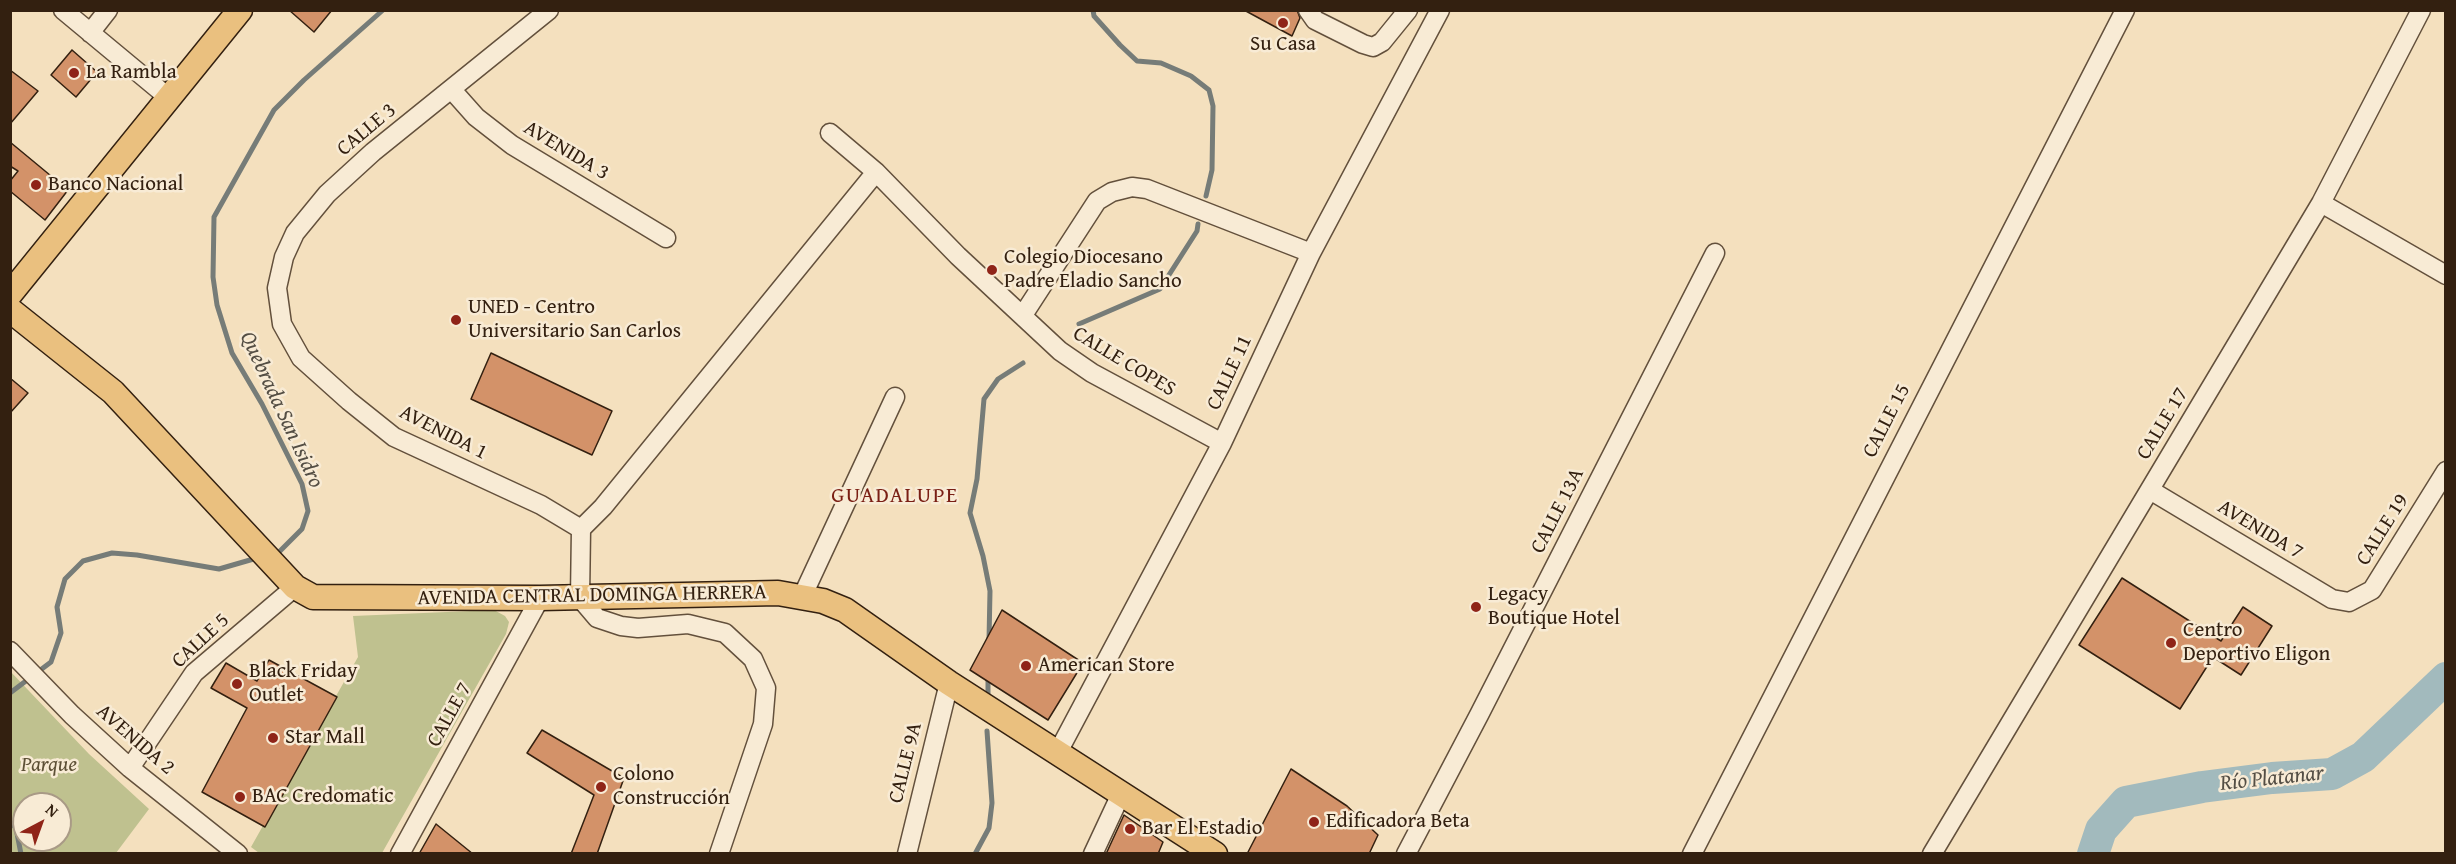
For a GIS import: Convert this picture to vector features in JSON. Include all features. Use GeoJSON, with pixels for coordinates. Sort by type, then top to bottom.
{"type":"FeatureCollection","features":[{"type":"Feature","properties":{"kind":"main road"},"geometry":{"type":"LineString","coordinates":[[10,294],[240,10]]}},
{"type":"Feature","properties":{"kind":"main road","name":"AVENIDA CENTRAL DOMINGA HERRERA"},"geometry":{"type":"LineString","coordinates":[[10,310],[113,392],[289,579],[313,597],[580,598],[778,592],[823,601],[845,610],[949,683],[1215,854]]}},
{"type":"Feature","properties":{"kind":"street"},"geometry":{"type":"LineString","coordinates":[[63,10],[169,98]]}},
{"type":"Feature","properties":{"kind":"street"},"geometry":{"type":"LineString","coordinates":[[90,33],[108,10]]}},
{"type":"Feature","properties":{"kind":"street","name":"CALLE 3"},"geometry":{"type":"LineString","coordinates":[[282,324],[277,288],[284,257],[296,233],[327,194],[373,152],[549,10]]}},
{"type":"Feature","properties":{"kind":"street"},"geometry":{"type":"LineString","coordinates":[[1308,10],[1315,20],[1363,44],[1373,46],[1382,42],[1408,10]]}},
{"type":"Feature","properties":{"kind":"street","name":"CALLE 15"},"geometry":{"type":"LineString","coordinates":[[1692,854],[2125,10]]}},
{"type":"Feature","properties":{"kind":"street","name":"CALLE 17"},"geometry":{"type":"LineString","coordinates":[[1932,854],[2321,203],[2421,10]]}},
{"type":"Feature","properties":{"kind":"street","name":"CALLE 11"},"geometry":{"type":"LineString","coordinates":[[1058,752],[1222,443],[1311,254],[1437,11]]}},
{"type":"Feature","properties":{"kind":"street","name":"AVENIDA 3"},"geometry":{"type":"LineString","coordinates":[[452,90],[476,117],[512,145],[666,238]]}},
{"type":"Feature","properties":{"kind":"street","name":"CALLE COPES"},"geometry":{"type":"LineString","coordinates":[[830,133],[876,172],[958,256],[1060,351],[1092,373],[1222,443]]}},
{"type":"Feature","properties":{"kind":"street"},"geometry":{"type":"LineString","coordinates":[[719,854],[764,724],[766,688],[753,659],[725,633],[688,624],[621,626],[597,618],[580,598],[581,529],[603,507],[876,172]]}},
{"type":"Feature","properties":{"kind":"street"},"geometry":{"type":"LineString","coordinates":[[1023,315],[1097,201],[1112,192],[1132,187],[1148,189],[1311,254]]}},
{"type":"Feature","properties":{"kind":"street"},"geometry":{"type":"LineString","coordinates":[[2321,203],[2445,275]]}},
{"type":"Feature","properties":{"kind":"street","name":"CALLE 13A"},"geometry":{"type":"LineString","coordinates":[[1406,854],[1715,253]]}},
{"type":"Feature","properties":{"kind":"street","name":"AVENIDA 1"},"geometry":{"type":"LineString","coordinates":[[282,324],[301,358],[394,437],[541,505],[581,529]]}},
{"type":"Feature","properties":{"kind":"street"},"geometry":{"type":"LineString","coordinates":[[802,597],[895,397]]}},
{"type":"Feature","properties":{"kind":"street","name":"CALLE 19"},"geometry":{"type":"LineString","coordinates":[[2349,602],[2372,590],[2445,471]]}},
{"type":"Feature","properties":{"kind":"street","name":"AVENIDA 7"},"geometry":{"type":"LineString","coordinates":[[2150,490],[2332,599],[2349,602]]}},
{"type":"Feature","properties":{"kind":"street","name":"CALLE 5"},"geometry":{"type":"LineString","coordinates":[[130,768],[194,673],[289,579]]}},
{"type":"Feature","properties":{"kind":"street","name":"CALLE 7"},"geometry":{"type":"LineString","coordinates":[[400,854],[540,598]]}},
{"type":"Feature","properties":{"kind":"street","name":"AVENIDA 2"},"geometry":{"type":"LineString","coordinates":[[10,651],[72,715],[130,768],[238,854]]}},
{"type":"Feature","properties":{"kind":"street","name":"CALLE 9A"},"geometry":{"type":"LineString","coordinates":[[907,854],[949,683]]}},
{"type":"Feature","properties":{"kind":"street"},"geometry":{"type":"LineString","coordinates":[[1094,854],[1120,794]]}},
{"type":"Feature","properties":{"kind":"green space"},"geometry":{"type":"Polygon","coordinates":[[[494,610],[505,616],[509,622],[506,634],[382,853],[259,853],[251,847],[358,657],[353,616],[494,610]]]}},
{"type":"Feature","properties":{"kind":"green space","name":"Parque"},"geometry":{"type":"Polygon","coordinates":[[[10,671],[89,754],[149,809],[116,853],[11,853],[10,671]]]}},
{"type":"Feature","properties":{"kind":"building"},"geometry":{"type":"Polygon","coordinates":[[[289,10],[332,10],[314,32],[289,10]]]}},
{"type":"Feature","properties":{"kind":"building","name":"Su Casa"},"geometry":{"type":"Polygon","coordinates":[[[1244,10],[1297,10],[1300,18],[1292,36],[1244,10]]]}},
{"type":"Feature","properties":{"kind":"building","name":"La Rambla"},"geometry":{"type":"Polygon","coordinates":[[[72,50],[97,72],[76,97],[51,75],[72,50]]]}},
{"type":"Feature","properties":{"kind":"building","name":"Banco Nacional"},"geometry":{"type":"Polygon","coordinates":[[[10,70],[38,91],[10,124],[10,70]]]}},
{"type":"Feature","properties":{"kind":"building","name":"Banco Nacional"},"geometry":{"type":"Polygon","coordinates":[[[10,142],[68,190],[45,220],[10,191],[10,181],[18,171],[10,166],[10,142]]]}},
{"type":"Feature","properties":{"kind":"building"},"geometry":{"type":"Polygon","coordinates":[[[491,353],[612,411],[592,455],[471,399],[491,353]]]}},
{"type":"Feature","properties":{"kind":"building"},"geometry":{"type":"Polygon","coordinates":[[[10,378],[28,393],[10,413],[10,378]]]}},
{"type":"Feature","properties":{"kind":"building","name":"Centro Deportivo Eligon"},"geometry":{"type":"Polygon","coordinates":[[[2122,578],[2221,641],[2243,607],[2272,626],[2241,675],[2213,657],[2180,709],[2079,645],[2122,578]]]}},
{"type":"Feature","properties":{"kind":"building","name":"American Store"},"geometry":{"type":"Polygon","coordinates":[[[1002,610],[1083,663],[1048,720],[970,670],[1002,610]]]}},
{"type":"Feature","properties":{"kind":"building","name":"Star Mall"},"geometry":{"type":"Polygon","coordinates":[[[269,660],[337,697],[265,827],[202,792],[247,708],[211,688],[226,663],[257,681],[269,660]]]}},
{"type":"Feature","properties":{"kind":"building","name":"Colono Construcción"},"geometry":{"type":"Polygon","coordinates":[[[542,730],[624,778],[597,854],[571,854],[594,795],[527,753],[542,730]]]}},
{"type":"Feature","properties":{"kind":"building","name":"Edificadora Beta"},"geometry":{"type":"Polygon","coordinates":[[[1291,769],[1347,806],[1378,835],[1369,854],[1247,854],[1291,769]]]}},
{"type":"Feature","properties":{"kind":"building","name":"Bar El Estadio"},"geometry":{"type":"Polygon","coordinates":[[[1124,815],[1163,842],[1158,854],[1106,854],[1124,815]]]}},
{"type":"Feature","properties":{"kind":"building"},"geometry":{"type":"Polygon","coordinates":[[[436,824],[473,854],[419,854],[436,824]]]}},
{"type":"Feature","properties":{"kind":"waterway","name":"Quebrada San Isidro"},"geometry":{"type":"LineString","coordinates":[[272,554],[278,553],[302,529],[308,511],[302,484],[262,404],[232,353],[217,305],[213,277],[214,217],[274,110],[304,80],[383,10]]}},
{"type":"Feature","properties":{"kind":"waterway"},"geometry":{"type":"LineString","coordinates":[[1093,10],[1094,16],[1137,61],[1161,63],[1191,76],[1209,90],[1213,106],[1212,170],[1206,196]]}},
{"type":"Feature","properties":{"kind":"waterway"},"geometry":{"type":"LineString","coordinates":[[1079,324],[1160,289],[1197,231],[1198,224]]}},
{"type":"Feature","properties":{"kind":"waterway"},"geometry":{"type":"LineString","coordinates":[[989,640],[990,591],[983,556],[970,513],[977,479],[984,399],[998,379],[1023,363]]}},
{"type":"Feature","properties":{"kind":"waterway","name":"Quebrada San Isidro"},"geometry":{"type":"LineString","coordinates":[[10,693],[51,662],[61,633],[57,607],[65,579],[83,561],[112,553],[219,569],[257,558]]}},
{"type":"Feature","properties":{"kind":"waterway"},"geometry":{"type":"LineString","coordinates":[[988,676],[988,696]]}},
{"type":"Feature","properties":{"kind":"waterway","name":"Río Platanar"},"geometry":{"type":"LineString","coordinates":[[2093,854],[2101,830],[2126,802],[2202,787],[2272,778],[2332,774],[2363,757],[2446,678]]}},
{"type":"Feature","properties":{"kind":"waterway"},"geometry":{"type":"LineString","coordinates":[[975,854],[989,828],[992,803],[987,731]]}},
{"type":"Feature","properties":{"kind":"waterway","name":"Quebrada San Isidro"},"geometry":{"type":"LineString","coordinates":[[10,822],[16,828],[21,854]]}},
{"type":"Feature","properties":{"kind":"place","name":"Su Casa"},"geometry":{"type":"Point","coordinates":[1283,23]}},
{"type":"Feature","properties":{"kind":"place","name":"La Rambla"},"geometry":{"type":"Point","coordinates":[74,73]}},
{"type":"Feature","properties":{"kind":"place","name":"Banco Nacional"},"geometry":{"type":"Point","coordinates":[36,185]}},
{"type":"Feature","properties":{"kind":"place","name":"Colegio Diocesano Padre Eladio Sancho"},"geometry":{"type":"Point","coordinates":[992,270]}},
{"type":"Feature","properties":{"kind":"place","name":"UNED - Centro Universitario San Carlos"},"geometry":{"type":"Point","coordinates":[456,320]}},
{"type":"Feature","properties":{"kind":"place","name":"Legacy Boutique Hotel"},"geometry":{"type":"Point","coordinates":[1476,607]}},
{"type":"Feature","properties":{"kind":"place","name":"Centro Deportivo Eligon"},"geometry":{"type":"Point","coordinates":[2171,643]}},
{"type":"Feature","properties":{"kind":"place","name":"American Store"},"geometry":{"type":"Point","coordinates":[1026,666]}},
{"type":"Feature","properties":{"kind":"place","name":"Black Friday Outlet"},"geometry":{"type":"Point","coordinates":[237,684]}},
{"type":"Feature","properties":{"kind":"place","name":"Star Mall"},"geometry":{"type":"Point","coordinates":[273,738]}},
{"type":"Feature","properties":{"kind":"place","name":"Colono Construcción"},"geometry":{"type":"Point","coordinates":[601,787]}},
{"type":"Feature","properties":{"kind":"place","name":"BAC Credomatic"},"geometry":{"type":"Point","coordinates":[240,797]}},
{"type":"Feature","properties":{"kind":"place","name":"Edificadora Beta"},"geometry":{"type":"Point","coordinates":[1314,822]}},
{"type":"Feature","properties":{"kind":"place","name":"Bar El Estadio"},"geometry":{"type":"Point","coordinates":[1130,829]}},
{"type":"Feature","properties":{"kind":"district","name":"GUADALUPE"},"geometry":{"type":"Point","coordinates":[895,496]}}]}
